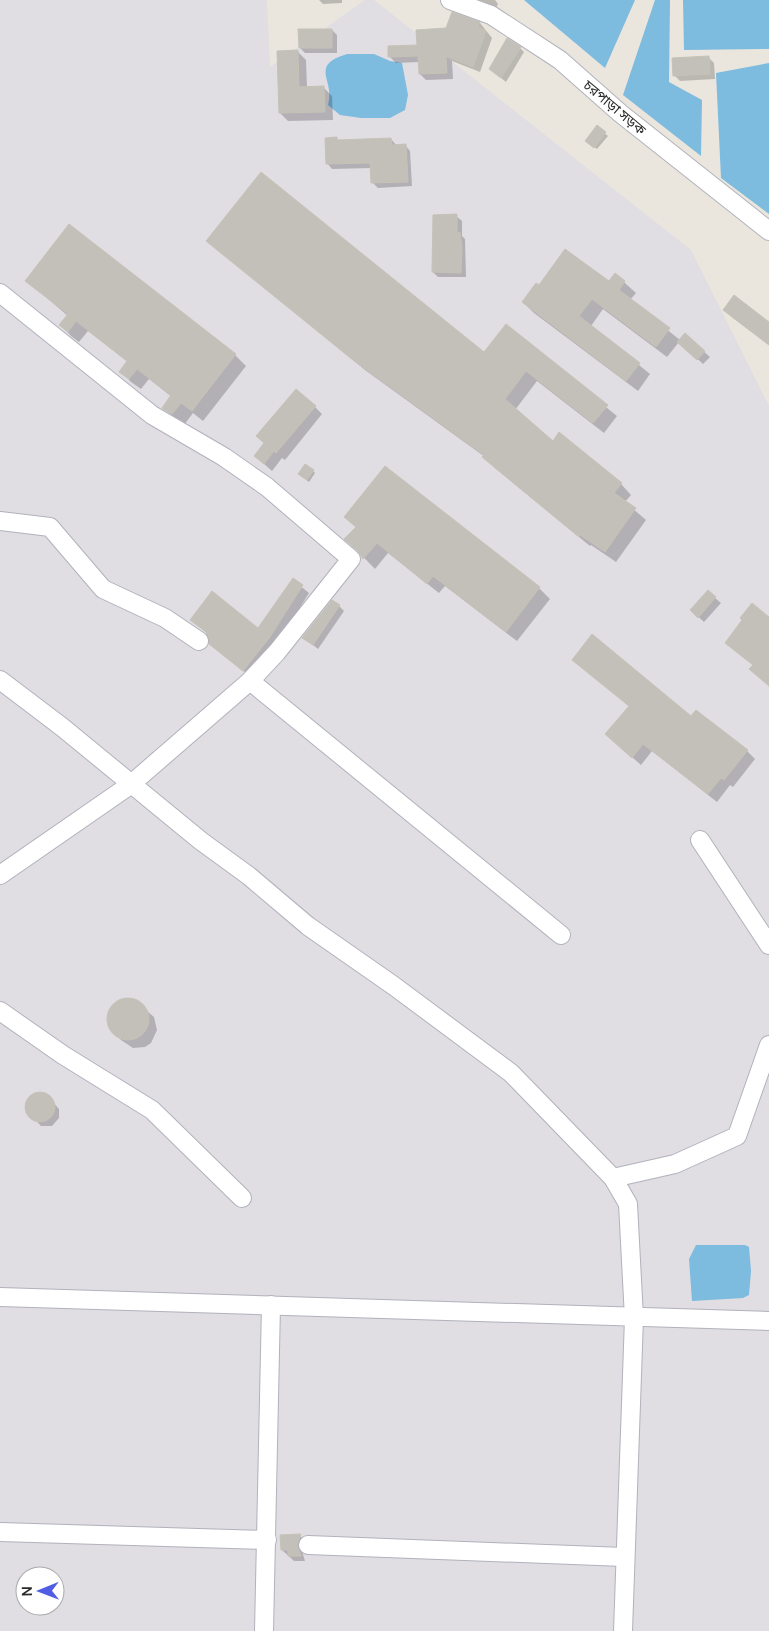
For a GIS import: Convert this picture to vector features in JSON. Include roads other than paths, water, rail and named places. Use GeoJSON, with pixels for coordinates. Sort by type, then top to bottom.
{"type":"FeatureCollection","features":[{"type":"Feature","properties":{"kind":"street","name":"চরপাড়া সড়ক"},"geometry":{"type":"LineString","coordinates":[[450,0],[491,15],[560,60],[620,113],[769,231]]}},
{"type":"Feature","properties":{"kind":"street"},"geometry":{"type":"LineString","coordinates":[[0,293],[152,415],[224,457],[266,487],[351,558],[276,652],[250,681],[130,784],[0,875]]}},
{"type":"Feature","properties":{"kind":"street"},"geometry":{"type":"LineString","coordinates":[[0,522],[50,527],[103,589],[165,618],[199,641]]}},
{"type":"Feature","properties":{"kind":"street"},"geometry":{"type":"LineString","coordinates":[[0,680],[249,876],[308,926],[394,986],[511,1073],[613,1178],[628,1204],[634,1318],[624,1557],[623,1631]]}},
{"type":"Feature","properties":{"kind":"street"},"geometry":{"type":"LineString","coordinates":[[250,681],[560,935]]}},
{"type":"Feature","properties":{"kind":"street"},"geometry":{"type":"LineString","coordinates":[[700,840],[769,945]]}},
{"type":"Feature","properties":{"kind":"street"},"geometry":{"type":"LineString","coordinates":[[0,1011],[63,1054],[152,1110],[242,1198]]}},
{"type":"Feature","properties":{"kind":"street"},"geometry":{"type":"LineString","coordinates":[[613,1178],[675,1164],[737,1136],[769,1045]]}},
{"type":"Feature","properties":{"kind":"street"},"geometry":{"type":"LineString","coordinates":[[0,1297],[769,1321]]}},
{"type":"Feature","properties":{"kind":"street"},"geometry":{"type":"LineString","coordinates":[[264,1631],[271,1305]]}},
{"type":"Feature","properties":{"kind":"street"},"geometry":{"type":"LineString","coordinates":[[0,1532],[266,1540]]}},
{"type":"Feature","properties":{"kind":"street"},"geometry":{"type":"LineString","coordinates":[[308,1545],[624,1557]]}},
{"type":"Feature","properties":{"kind":"water"},"geometry":{"type":"Polygon","coordinates":[[[524,0],[635,0],[605,68],[524,0]]]}},
{"type":"Feature","properties":{"kind":"water"},"geometry":{"type":"Polygon","coordinates":[[[655,0],[670,0],[669,82],[702,100],[701,156],[623,95],[655,0]]]}},
{"type":"Feature","properties":{"kind":"water"},"geometry":{"type":"Polygon","coordinates":[[[683,0],[769,0],[769,49],[684,50],[683,0]]]}},
{"type":"Feature","properties":{"kind":"water"},"geometry":{"type":"Polygon","coordinates":[[[347,54],[374,54],[390,61],[402,63],[408,95],[405,110],[390,118],[361,118],[340,115],[328,105],[330,96],[326,69],[335,59],[347,54]]]}},
{"type":"Feature","properties":{"kind":"water"},"geometry":{"type":"Polygon","coordinates":[[[769,63],[769,214],[721,178],[716,73],[769,63]]]}},
{"type":"Feature","properties":{"kind":"water"},"geometry":{"type":"Polygon","coordinates":[[[696,1245],[745,1245],[749,1247],[751,1271],[749,1295],[743,1298],[692,1301],[689,1259],[696,1245]]]}}]}
